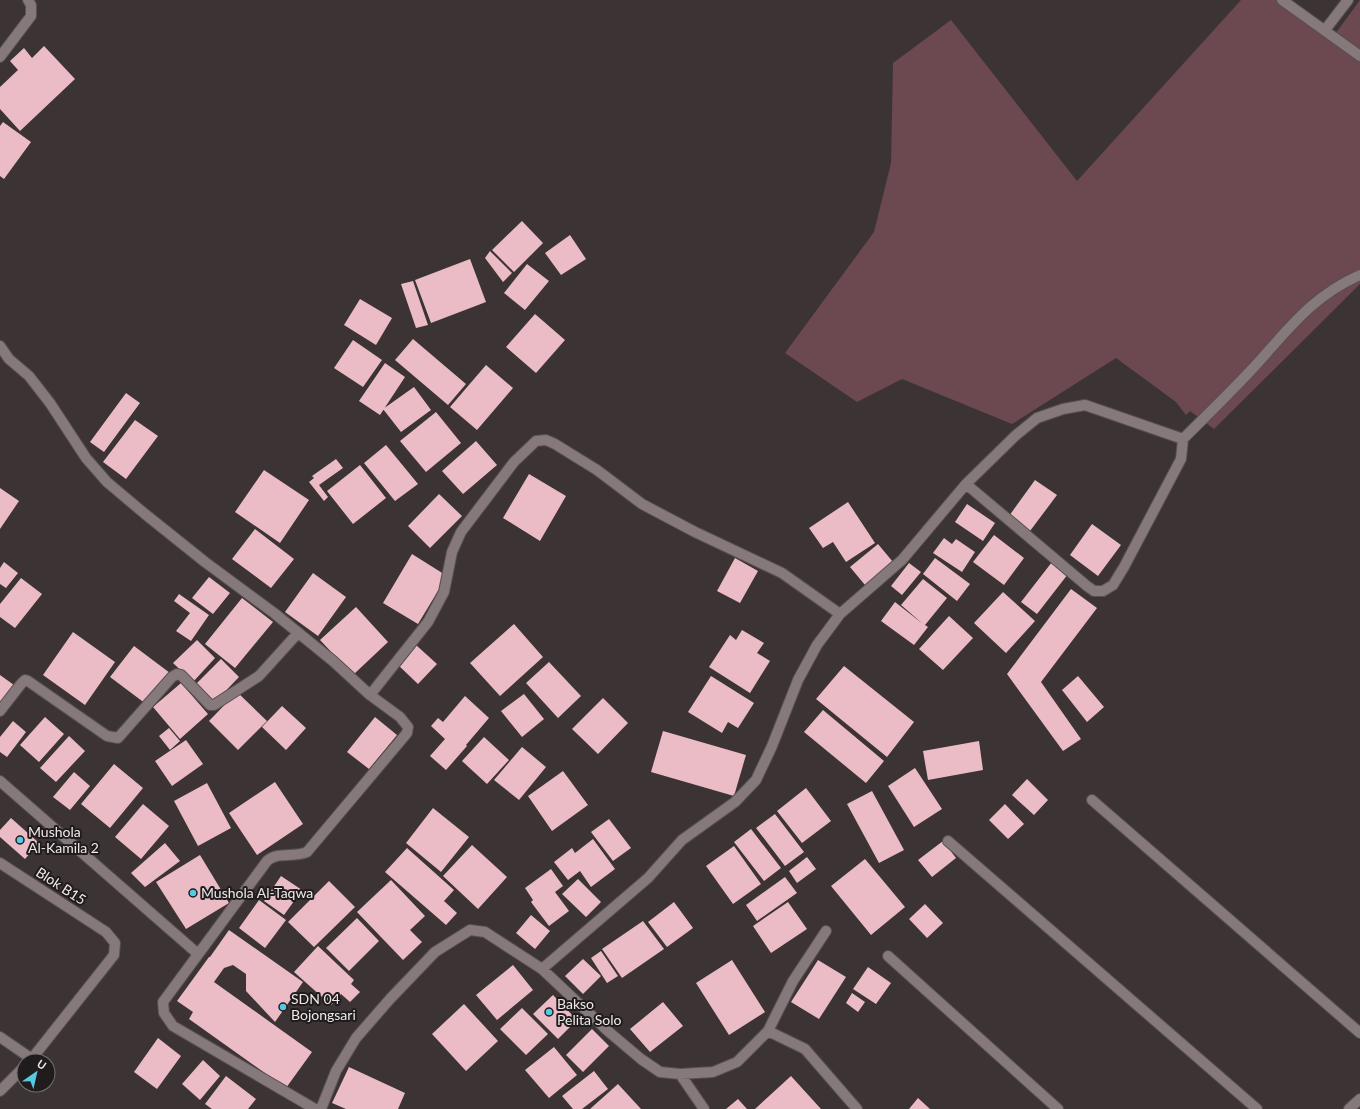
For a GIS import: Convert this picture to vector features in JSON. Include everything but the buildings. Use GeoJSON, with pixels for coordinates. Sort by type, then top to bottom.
{"type":"FeatureCollection","features":[{"type":"Feature","properties":{"kind":"street"},"geometry":{"type":"LineString","coordinates":[[0,56],[31,16],[31,5],[28,0]]}},
{"type":"Feature","properties":{"kind":"street"},"geometry":{"type":"LineString","coordinates":[[1282,0],[1360,56]]}},
{"type":"Feature","properties":{"kind":"street"},"geometry":{"type":"LineString","coordinates":[[1325,30],[1348,0]]}},
{"type":"Feature","properties":{"kind":"street"},"geometry":{"type":"LineString","coordinates":[[966,484],[1087,586],[1094,591],[1103,591],[1113,585],[1131,554],[1181,458],[1183,439],[1216,407],[1255,366],[1283,333],[1315,302],[1345,282],[1360,275]]}},
{"type":"Feature","properties":{"kind":"street"},"geometry":{"type":"LineString","coordinates":[[0,346],[9,358],[29,376],[50,403],[86,458],[107,482],[205,562],[274,613],[370,695],[400,717],[408,727],[407,733],[307,852],[272,856],[267,861],[163,1002],[164,1013],[173,1026],[315,1109]]}},
{"type":"Feature","properties":{"kind":"street"},"geometry":{"type":"LineString","coordinates":[[542,969],[648,878],[682,840],[735,802],[756,780],[772,746],[798,680],[817,645],[840,614],[902,560],[966,484],[1015,436],[1037,418],[1063,409],[1085,405],[1183,439]]}},
{"type":"Feature","properties":{"kind":"street"},"geometry":{"type":"LineString","coordinates":[[370,695],[428,622],[444,592],[452,552],[461,532],[514,462],[536,441],[546,440],[555,444],[597,470],[642,504],[695,532],[782,574],[840,614]]}},
{"type":"Feature","properties":{"kind":"street"},"geometry":{"type":"LineString","coordinates":[[0,711],[25,680],[107,736],[118,738],[172,677],[177,674],[181,675],[210,704],[214,705],[259,676],[298,633]]}},
{"type":"Feature","properties":{"kind":"street"},"geometry":{"type":"LineString","coordinates":[[0,781],[198,954]]}},
{"type":"Feature","properties":{"kind":"street"},"geometry":{"type":"LineString","coordinates":[[1092,800],[1360,1033]]}},
{"type":"Feature","properties":{"kind":"street"},"geometry":{"type":"LineString","coordinates":[[948,841],[1257,1109]]}},
{"type":"Feature","properties":{"kind":"street","name":"Blok B15"},"geometry":{"type":"LineString","coordinates":[[0,863],[106,932],[115,943],[114,955],[37,1053]]}},
{"type":"Feature","properties":{"kind":"street"},"geometry":{"type":"LineString","coordinates":[[321,1109],[336,1071],[356,1038],[390,999],[435,952],[462,933],[470,930],[485,932],[542,969],[609,1032],[641,1059],[660,1072],[680,1074],[713,1072],[737,1062],[768,1031],[793,981],[826,931]]}},
{"type":"Feature","properties":{"kind":"street"},"geometry":{"type":"LineString","coordinates":[[888,956],[1058,1109]]}},
{"type":"Feature","properties":{"kind":"street"},"geometry":{"type":"LineString","coordinates":[[768,1031],[805,1049],[857,1109]]}},
{"type":"Feature","properties":{"kind":"street"},"geometry":{"type":"LineString","coordinates":[[0,1037],[22,1053]]}},
{"type":"Feature","properties":{"kind":"street"},"geometry":{"type":"LineString","coordinates":[[680,1074],[704,1109]]}},
{"type":"Feature","properties":{"kind":"street"},"geometry":{"type":"LineString","coordinates":[[0,1091],[16,1075]]}},
{"type":"Feature","properties":{"kind":"street"},"geometry":{"type":"LineString","coordinates":[[1349,1109],[1360,1099]]}},
{"type":"Feature","properties":{"kind":"shaded area"},"geometry":{"type":"Polygon","coordinates":[[[1241,0],[1288,0],[1335,34],[1360,0],[1360,284],[1214,429],[1190,411],[1186,415],[1176,402],[1116,358],[1012,424],[902,379],[857,402],[785,353],[874,232],[891,163],[893,63],[951,20],[1077,181],[1241,0]]]}},
{"type":"Feature","properties":{"kind":"place","name":"Mushola Al-Kamila 2"},"geometry":{"type":"Point","coordinates":[20,840]}},
{"type":"Feature","properties":{"kind":"place","name":"Mushola Al-Taqwa"},"geometry":{"type":"Point","coordinates":[193,893]}},
{"type":"Feature","properties":{"kind":"place","name":"SDN 04 Bojongsari"},"geometry":{"type":"Point","coordinates":[283,1007]}},
{"type":"Feature","properties":{"kind":"place","name":"Bakso Pelita Solo"},"geometry":{"type":"Point","coordinates":[549,1012]}}]}
